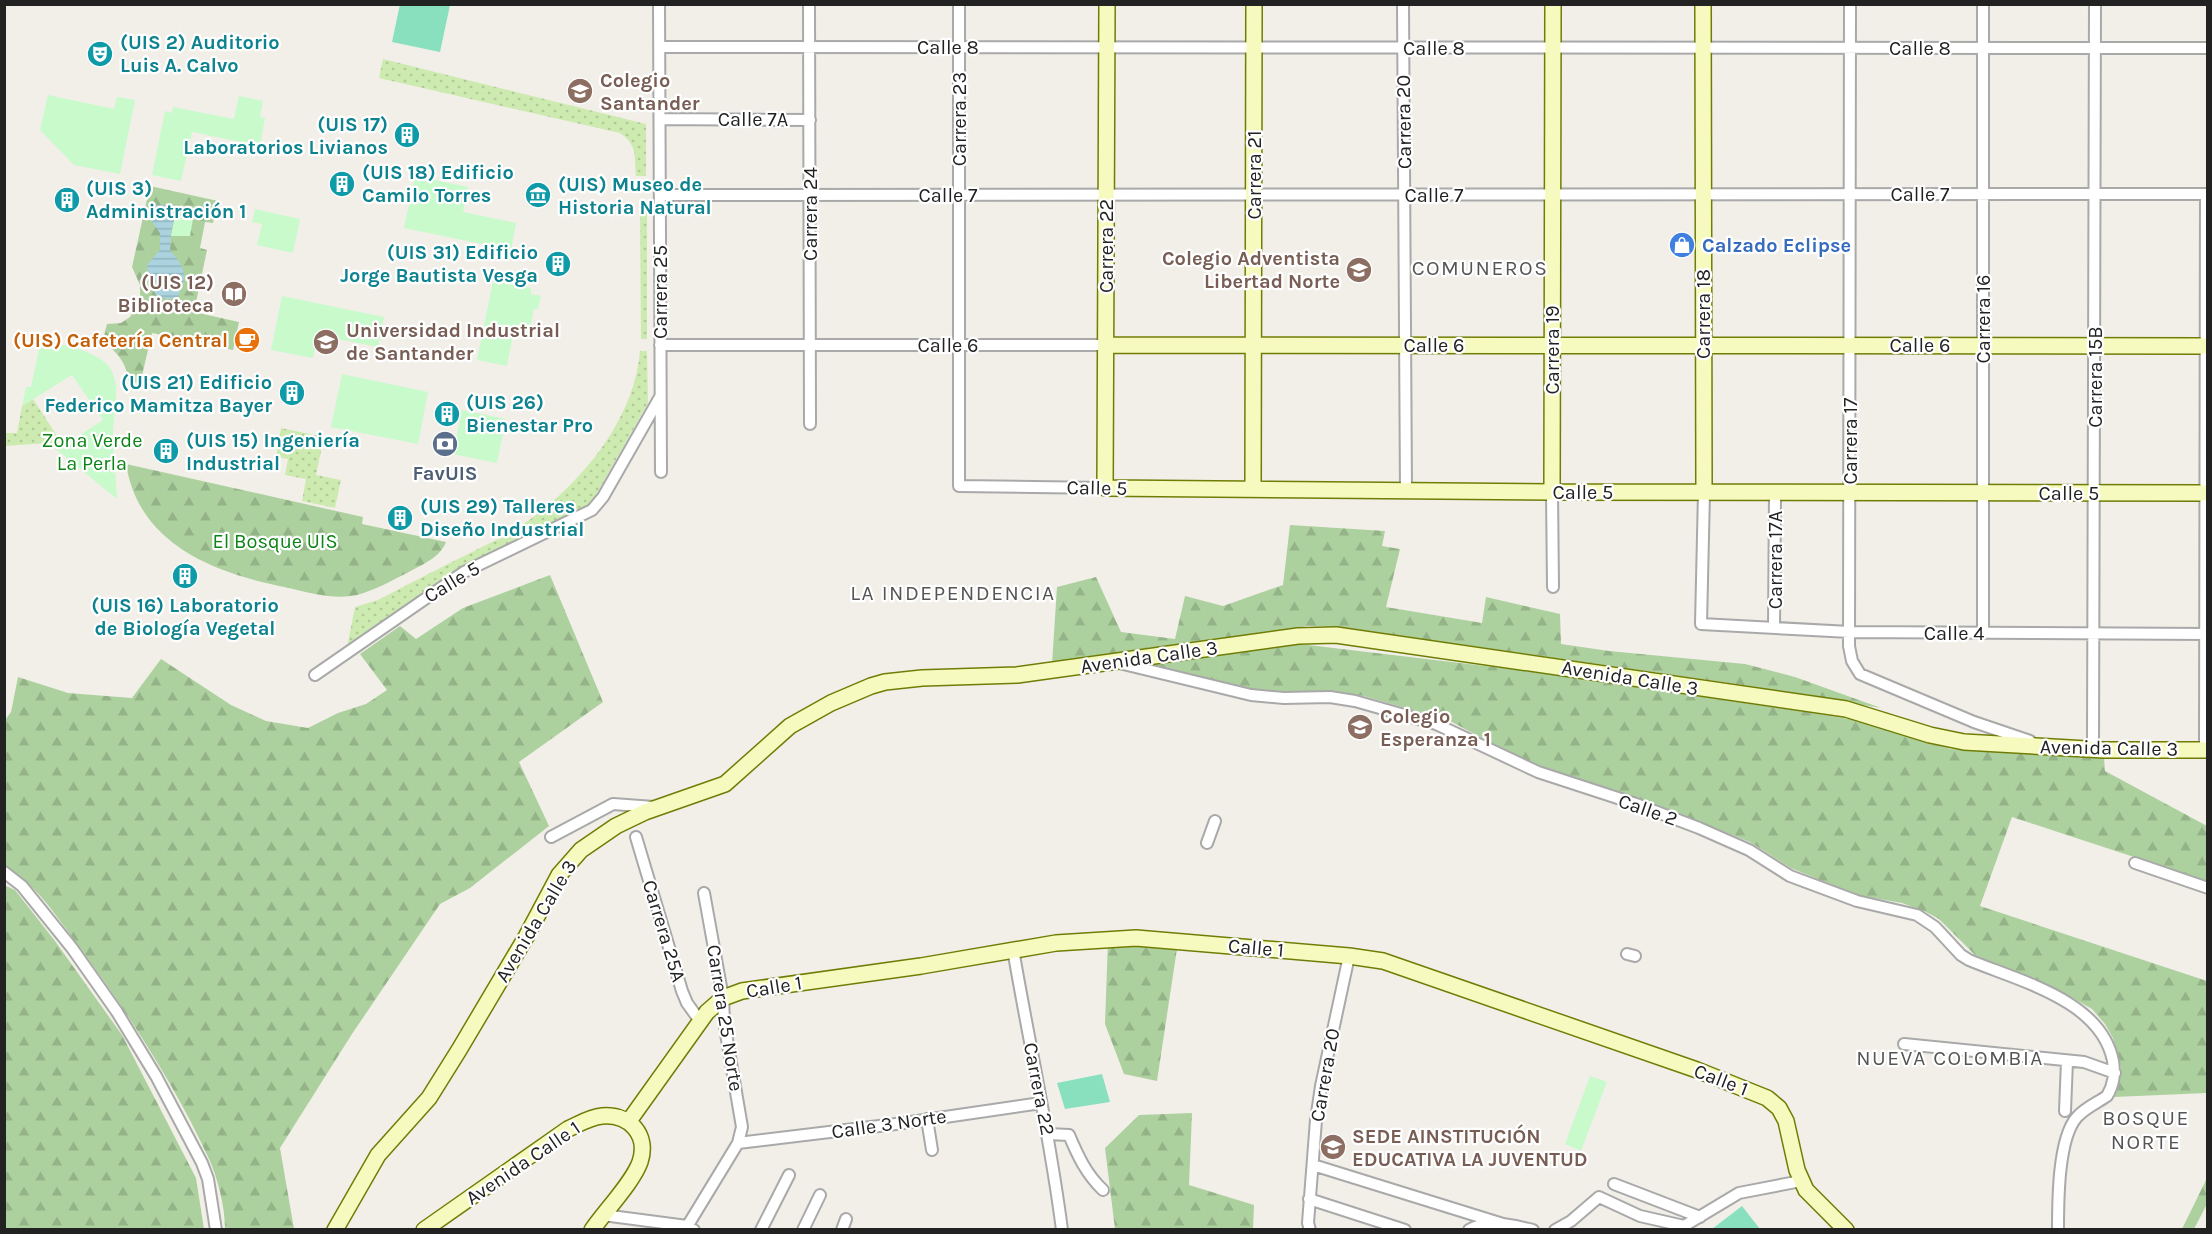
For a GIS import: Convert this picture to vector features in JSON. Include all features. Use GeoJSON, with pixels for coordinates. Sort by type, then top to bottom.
{"type":"FeatureCollection","features":[{"type":"Feature","properties":{"kind":"street","name":"Carrera 25"},"geometry":{"type":"LineString","coordinates":[[659,4],[661,472]]}},
{"type":"Feature","properties":{"kind":"street","name":"Carrera 24"},"geometry":{"type":"LineString","coordinates":[[809,4],[810,424]]}},
{"type":"Feature","properties":{"kind":"street","name":"Carrera 23"},"geometry":{"type":"LineString","coordinates":[[959,4],[959,486]]}},
{"type":"Feature","properties":{"kind":"street","name":"Carrera 22"},"geometry":{"type":"LineString","coordinates":[[1105,488],[1107,4]]}},
{"type":"Feature","properties":{"kind":"street","name":"Carrera 21"},"geometry":{"type":"LineString","coordinates":[[1253,489],[1254,4]]}},
{"type":"Feature","properties":{"kind":"street","name":"Carrera 20"},"geometry":{"type":"LineString","coordinates":[[1403,4],[1407,491]]}},
{"type":"Feature","properties":{"kind":"street","name":"Carrera 19"},"geometry":{"type":"LineString","coordinates":[[1553,4],[1553,587]]}},
{"type":"Feature","properties":{"kind":"street","name":"Carrera 18"},"geometry":{"type":"LineString","coordinates":[[1701,624],[1704,492],[1703,4]]}},
{"type":"Feature","properties":{"kind":"street","name":"Carrera 17"},"geometry":{"type":"LineString","coordinates":[[1850,4],[1849,646],[1852,661],[1860,674],[1974,722],[2047,747]]}},
{"type":"Feature","properties":{"kind":"street","name":"Carrera 16"},"geometry":{"type":"LineString","coordinates":[[1983,4],[1983,633]]}},
{"type":"Feature","properties":{"kind":"street","name":"Carrera 15B"},"geometry":{"type":"LineString","coordinates":[[2093,749],[2095,4]]}},
{"type":"Feature","properties":{"kind":"street","name":"Calle 8"},"geometry":{"type":"LineString","coordinates":[[660,47],[2208,48]]}},
{"type":"Feature","properties":{"kind":"street","name":"Calle 7A"},"geometry":{"type":"LineString","coordinates":[[660,119],[810,120]]}},
{"type":"Feature","properties":{"kind":"street","name":"Calle 7"},"geometry":{"type":"LineString","coordinates":[[660,195],[2207,194]]}},
{"type":"Feature","properties":{"kind":"street"},"geometry":{"type":"LineString","coordinates":[[2206,750],[2207,194]]}},
{"type":"Feature","properties":{"kind":"street","name":"Calle 6"},"geometry":{"type":"LineString","coordinates":[[660,345],[2206,346]]}},
{"type":"Feature","properties":{"kind":"street","name":"Calle 5"},"geometry":{"type":"LineString","coordinates":[[315,675],[464,572],[584,514],[598,504],[661,396]]}},
{"type":"Feature","properties":{"kind":"street","name":"Calle 5"},"geometry":{"type":"LineString","coordinates":[[959,486],[1552,492],[2206,493]]}},
{"type":"Feature","properties":{"kind":"street","name":"Carrera 17A"},"geometry":{"type":"LineString","coordinates":[[1774,627],[1775,492]]}},
{"type":"Feature","properties":{"kind":"street","name":"Calle 4"},"geometry":{"type":"LineString","coordinates":[[1701,624],[1850,632],[2206,634]]}},
{"type":"Feature","properties":{"kind":"street","name":"Avenida Calle 3"},"geometry":{"type":"LineString","coordinates":[[335,1230],[378,1155],[429,1098],[526,937],[553,886],[580,850],[616,826],[725,784],[790,726],[831,703],[871,686],[922,678],[1017,675],[1298,636],[1336,635],[1846,709],[1930,735],[1964,742],[2093,749],[2206,750]]}},
{"type":"Feature","properties":{"kind":"street","name":"Calle 2"},"geometry":{"type":"LineString","coordinates":[[1116,661],[1133,668],[1251,695],[1284,698],[1341,698],[1436,724],[1538,772],[1636,804],[1699,828],[1749,850],[1790,876],[1857,901],[1917,915],[1935,927],[1960,955],[2062,999],[2084,1013],[2107,1041],[2115,1073]]}},
{"type":"Feature","properties":{"kind":"street"},"geometry":{"type":"LineString","coordinates":[[551,837],[613,804],[661,807]]}},
{"type":"Feature","properties":{"kind":"street"},"geometry":{"type":"LineString","coordinates":[[1207,843],[1215,821]]}},
{"type":"Feature","properties":{"kind":"street","name":"Carrera 25A"},"geometry":{"type":"LineString","coordinates":[[636,837],[682,991],[687,1003],[700,1021]]}},
{"type":"Feature","properties":{"kind":"street"},"geometry":{"type":"LineString","coordinates":[[2135,863],[2208,888]]}},
{"type":"Feature","properties":{"kind":"street"},"geometry":{"type":"LineString","coordinates":[[4,872],[22,886],[72,948],[117,1012],[156,1076],[202,1163],[208,1179],[216,1230]]}},
{"type":"Feature","properties":{"kind":"street","name":"Carrera 25 Norte"},"geometry":{"type":"LineString","coordinates":[[704,893],[723,998],[724,1022],[742,1127],[738,1143]]}},
{"type":"Feature","properties":{"kind":"street","name":"Calle 1"},"geometry":{"type":"LineString","coordinates":[[629,1121],[700,1021],[723,998],[742,991],[921,966],[1056,943],[1136,938],[1349,956],[1399,965],[1507,1005],[1697,1070],[1767,1098],[1779,1108],[1786,1121],[1793,1157],[1801,1181],[1811,1196],[1846,1230]]}},
{"type":"Feature","properties":{"kind":"street","name":"Carrera 22"},"geometry":{"type":"LineString","coordinates":[[1013,949],[1048,1134],[1062,1230]]}},
{"type":"Feature","properties":{"kind":"street","name":"Carrera 20"},"geometry":{"type":"LineString","coordinates":[[1310,1230],[1309,1199],[1316,1119],[1349,956]]}},
{"type":"Feature","properties":{"kind":"street"},"geometry":{"type":"LineString","coordinates":[[1904,1044],[2084,1062],[2115,1073],[2107,1096],[2083,1111],[2068,1130],[2062,1158],[2058,1230]]}},
{"type":"Feature","properties":{"kind":"street"},"geometry":{"type":"LineString","coordinates":[[2065,1111],[2067,1061]]}},
{"type":"Feature","properties":{"kind":"street","name":"Calle 3 Norte"},"geometry":{"type":"LineString","coordinates":[[738,1143],[1041,1103]]}},
{"type":"Feature","properties":{"kind":"street","name":"Avenida Calle 1"},"geometry":{"type":"LineString","coordinates":[[423,1230],[568,1129],[602,1116],[629,1121]]}},
{"type":"Feature","properties":{"kind":"street"},"geometry":{"type":"LineString","coordinates":[[927,1119],[932,1150]]}},
{"type":"Feature","properties":{"kind":"street"},"geometry":{"type":"LineString","coordinates":[[592,1230],[640,1164],[643,1150],[642,1140],[637,1128],[629,1121]]}},
{"type":"Feature","properties":{"kind":"street"},"geometry":{"type":"LineString","coordinates":[[1048,1134],[1069,1135],[1090,1178],[1103,1190]]}},
{"type":"Feature","properties":{"kind":"street"},"geometry":{"type":"LineString","coordinates":[[603,1215],[689,1228],[738,1143]]}},
{"type":"Feature","properties":{"kind":"street"},"geometry":{"type":"LineString","coordinates":[[1313,1165],[1503,1224],[1533,1230]]}},
{"type":"Feature","properties":{"kind":"street"},"geometry":{"type":"LineString","coordinates":[[761,1230],[789,1175]]}},
{"type":"Feature","properties":{"kind":"street"},"geometry":{"type":"LineString","coordinates":[[1555,1230],[1571,1221],[1599,1197],[1640,1216],[1684,1226],[1739,1193],[1801,1181]]}},
{"type":"Feature","properties":{"kind":"street"},"geometry":{"type":"LineString","coordinates":[[1614,1184],[1700,1217]]}},
{"type":"Feature","properties":{"kind":"street"},"geometry":{"type":"LineString","coordinates":[[803,1230],[820,1195]]}},
{"type":"Feature","properties":{"kind":"street"},"geometry":{"type":"LineString","coordinates":[[1309,1199],[1405,1230]]}},
{"type":"Feature","properties":{"kind":"street"},"geometry":{"type":"LineString","coordinates":[[1468,1230],[1477,1225],[1503,1224]]}},
{"type":"Feature","properties":{"kind":"green space"},"geometry":{"type":"Polygon","coordinates":[[[400,4],[450,5],[440,52],[392,42],[400,4]]]}},
{"type":"Feature","properties":{"kind":"green space"},"geometry":{"type":"Polygon","coordinates":[[[383,59],[646,124],[646,176],[636,176],[632,147],[620,133],[379,78],[383,59]]]}},
{"type":"Feature","properties":{"kind":"green space"},"geometry":{"type":"Polygon","coordinates":[[[48,95],[114,109],[117,97],[135,100],[120,174],[74,165],[40,130],[48,95]]]}},
{"type":"Feature","properties":{"kind":"green space"},"geometry":{"type":"Polygon","coordinates":[[[239,96],[263,101],[260,117],[265,118],[260,146],[192,132],[181,181],[152,175],[165,111],[172,113],[173,107],[234,119],[239,96]]]}},
{"type":"Feature","properties":{"kind":"green space"},"geometry":{"type":"Polygon","coordinates":[[[415,176],[468,187],[463,212],[516,223],[511,250],[404,228],[415,176]]]}},
{"type":"Feature","properties":{"kind":"green space"},"geometry":{"type":"Polygon","coordinates":[[[150,186],[218,201],[213,223],[205,222],[200,248],[207,250],[194,312],[239,322],[233,350],[152,333],[140,384],[128,381],[126,369],[120,358],[102,342],[107,324],[121,323],[130,317],[140,298],[140,285],[132,267],[150,186]]]}},
{"type":"Feature","properties":{"kind":"green space"},"geometry":{"type":"Polygon","coordinates":[[[255,209],[300,219],[293,253],[257,245],[262,224],[252,222],[255,209]]]}},
{"type":"Feature","properties":{"kind":"green space"},"geometry":{"type":"Polygon","coordinates":[[[640,210],[647,210],[647,339],[641,339],[640,210]]]}},
{"type":"Feature","properties":{"kind":"green space"},"geometry":{"type":"Polygon","coordinates":[[[175,215],[193,219],[190,236],[171,236],[175,215]]]}},
{"type":"Feature","properties":{"kind":"green space"},"geometry":{"type":"Polygon","coordinates":[[[493,281],[531,288],[531,294],[541,296],[538,309],[534,309],[529,333],[514,330],[507,366],[477,360],[493,281]]]}},
{"type":"Feature","properties":{"kind":"green space"},"geometry":{"type":"Polygon","coordinates":[[[282,296],[384,317],[378,347],[318,335],[313,358],[271,350],[282,296]]]}},
{"type":"Feature","properties":{"kind":"green space","name":"Zona Verde La Perla"},"geometry":{"type":"Polygon","coordinates":[[[41,340],[73,347],[95,356],[109,367],[113,375],[116,384],[113,442],[117,499],[57,450],[103,420],[72,375],[22,406],[26,387],[31,387],[41,340]]]}},
{"type":"Feature","properties":{"kind":"green space"},"geometry":{"type":"Polygon","coordinates":[[[640,351],[647,351],[648,403],[589,507],[469,564],[347,647],[355,607],[378,600],[513,531],[557,497],[578,477],[613,430],[626,405],[635,378],[640,351]]]}},
{"type":"Feature","properties":{"kind":"green space"},"geometry":{"type":"Polygon","coordinates":[[[342,374],[428,392],[418,444],[331,427],[342,374]]]}},
{"type":"Feature","properties":{"kind":"green space"},"geometry":{"type":"Polygon","coordinates":[[[33,399],[63,445],[57,450],[48,443],[5,446],[5,433],[17,433],[22,406],[33,399]]]}},
{"type":"Feature","properties":{"kind":"green space"},"geometry":{"type":"Polygon","coordinates":[[[462,410],[506,419],[497,463],[453,454],[462,410]]]}},
{"type":"Feature","properties":{"kind":"green space"},"geometry":{"type":"Polygon","coordinates":[[[281,428],[324,437],[316,475],[341,480],[335,508],[302,501],[306,479],[285,475],[288,459],[276,457],[281,428]]]}},
{"type":"Feature","properties":{"kind":"green space","name":"El Bosque UIS"},"geometry":{"type":"Polygon","coordinates":[[[126,464],[363,517],[362,524],[446,542],[435,557],[424,564],[383,585],[357,595],[340,597],[323,595],[262,582],[209,564],[185,552],[164,536],[147,516],[134,492],[126,464]]]}},
{"type":"Feature","properties":{"kind":"green space"},"geometry":{"type":"Polygon","coordinates":[[[1290,525],[1385,531],[1382,546],[1400,549],[1386,607],[1482,623],[1486,597],[1560,614],[1561,644],[1745,664],[1795,677],[1881,708],[1743,685],[1339,627],[1308,626],[1052,664],[1057,587],[1096,577],[1121,632],[1175,639],[1185,596],[1223,606],[1283,585],[1290,525]]]}},
{"type":"Feature","properties":{"kind":"green space"},"geometry":{"type":"Polygon","coordinates":[[[550,575],[603,702],[519,762],[549,826],[470,888],[440,904],[352,1034],[280,1148],[294,1229],[225,1229],[222,1202],[212,1167],[181,1103],[149,1049],[54,912],[27,882],[5,866],[5,720],[11,712],[18,677],[68,693],[132,698],[161,659],[231,705],[266,721],[308,728],[338,713],[366,704],[387,690],[360,654],[400,626],[416,639],[463,608],[550,575]]]}},
{"type":"Feature","properties":{"kind":"green space"},"geometry":{"type":"Polygon","coordinates":[[[1300,644],[1519,670],[1806,712],[1855,720],[1951,749],[2104,758],[2105,771],[2207,826],[2207,881],[2012,817],[1980,906],[2207,981],[2207,1093],[2114,1097],[2121,1068],[2113,1038],[2092,1009],[2064,993],[1975,955],[1939,919],[1926,912],[1902,903],[1856,895],[1791,868],[1750,842],[1652,803],[1555,772],[1510,753],[1450,721],[1364,696],[1340,692],[1274,692],[1139,664],[1300,644]]]}},
{"type":"Feature","properties":{"kind":"green space"},"geometry":{"type":"Polygon","coordinates":[[[4,885],[15,890],[55,941],[122,1035],[196,1178],[204,1229],[5,1229],[4,885]]]}},
{"type":"Feature","properties":{"kind":"green space"},"geometry":{"type":"Polygon","coordinates":[[[1108,940],[1178,942],[1157,1081],[1124,1074],[1105,1024],[1108,940]]]}},
{"type":"Feature","properties":{"kind":"green space"},"geometry":{"type":"Polygon","coordinates":[[[1102,1074],[1110,1102],[1065,1109],[1057,1083],[1102,1074]]]}},
{"type":"Feature","properties":{"kind":"green space"},"geometry":{"type":"Polygon","coordinates":[[[1590,1076],[1607,1082],[1581,1151],[1565,1144],[1590,1076]]]}},
{"type":"Feature","properties":{"kind":"green space"},"geometry":{"type":"Polygon","coordinates":[[[1192,1113],[1189,1185],[1254,1205],[1253,1229],[1115,1229],[1105,1148],[1139,1115],[1192,1113]]]}},
{"type":"Feature","properties":{"kind":"green space"},"geometry":{"type":"Polygon","coordinates":[[[2207,1178],[2207,1204],[2194,1229],[2182,1229],[2207,1178]]]}},
{"type":"Feature","properties":{"kind":"green space"},"geometry":{"type":"Polygon","coordinates":[[[1742,1206],[1760,1229],[1712,1229],[1742,1206]]]}},
{"type":"Feature","properties":{"kind":"water"},"geometry":{"type":"Polygon","coordinates":[[[156,205],[167,205],[175,215],[170,250],[184,272],[183,283],[177,298],[168,299],[156,295],[149,280],[147,265],[160,250],[160,233],[151,220],[156,205]]]}},
{"type":"Feature","properties":{"kind":"place","name":"(UIS 2) Auditorio Luis A. Calvo"},"geometry":{"type":"Point","coordinates":[100,54]}},
{"type":"Feature","properties":{"kind":"place","name":"Colegio Santander"},"geometry":{"type":"Point","coordinates":[580,91]}},
{"type":"Feature","properties":{"kind":"place","name":"(UIS 17) Laboratorios Livianos"},"geometry":{"type":"Point","coordinates":[407,135]}},
{"type":"Feature","properties":{"kind":"place","name":"(UIS 18) Edificio Camilo Torres"},"geometry":{"type":"Point","coordinates":[342,184]}},
{"type":"Feature","properties":{"kind":"place","name":"(UIS) Museo de Historia Natural"},"geometry":{"type":"Point","coordinates":[538,195]}},
{"type":"Feature","properties":{"kind":"place","name":"(UIS 3) Administración 1"},"geometry":{"type":"Point","coordinates":[67,200]}},
{"type":"Feature","properties":{"kind":"place","name":"Calzado Eclipse"},"geometry":{"type":"Point","coordinates":[1682,245]}},
{"type":"Feature","properties":{"kind":"place","name":"(UIS 31) Edificio Jorge Bautista Vesga"},"geometry":{"type":"Point","coordinates":[558,264]}},
{"type":"Feature","properties":{"kind":"place","name":"Colegio Adventista Libertad Norte"},"geometry":{"type":"Point","coordinates":[1359,270]}},
{"type":"Feature","properties":{"kind":"place","name":"(UIS 12) Biblioteca"},"geometry":{"type":"Point","coordinates":[234,294]}},
{"type":"Feature","properties":{"kind":"place","name":"(UIS) Cafetería Central"},"geometry":{"type":"Point","coordinates":[247,340]}},
{"type":"Feature","properties":{"kind":"place","name":"Universidad Industrial de Santander"},"geometry":{"type":"Point","coordinates":[326,342]}},
{"type":"Feature","properties":{"kind":"place","name":"(UIS 21) Edificio Federico Mamitza Bayer"},"geometry":{"type":"Point","coordinates":[292,393]}},
{"type":"Feature","properties":{"kind":"place","name":"(UIS 26) Bienestar Pro"},"geometry":{"type":"Point","coordinates":[447,414]}},
{"type":"Feature","properties":{"kind":"place","name":"FavUIS"},"geometry":{"type":"Point","coordinates":[445,444]}},
{"type":"Feature","properties":{"kind":"place","name":"(UIS 15) Ingeniería Industrial"},"geometry":{"type":"Point","coordinates":[166,451]}},
{"type":"Feature","properties":{"kind":"place","name":"(UIS 29) Talleres Diseño Industrial"},"geometry":{"type":"Point","coordinates":[400,518]}},
{"type":"Feature","properties":{"kind":"place","name":"(UIS 16) Laboratorio de Biología Vegetal"},"geometry":{"type":"Point","coordinates":[185,576]}},
{"type":"Feature","properties":{"kind":"place","name":"Colegio Esperanza 1"},"geometry":{"type":"Point","coordinates":[1360,727]}},
{"type":"Feature","properties":{"kind":"place","name":"SEDE AINSTITUCIÓN EDUCATIVA LA JUVENTUD"},"geometry":{"type":"Point","coordinates":[1333,1147]}},
{"type":"Feature","properties":{"kind":"district","name":"COMUNEROS"},"geometry":{"type":"Point","coordinates":[1480,268]}},
{"type":"Feature","properties":{"kind":"district","name":"LA INDEPENDENCIA"},"geometry":{"type":"Point","coordinates":[953,593]}},
{"type":"Feature","properties":{"kind":"district","name":"NUEVA COLOMBIA"},"geometry":{"type":"Point","coordinates":[1950,1058]}},
{"type":"Feature","properties":{"kind":"district","name":"BOSQUE NORTE"},"geometry":{"type":"Point","coordinates":[2146,1130]}}]}
